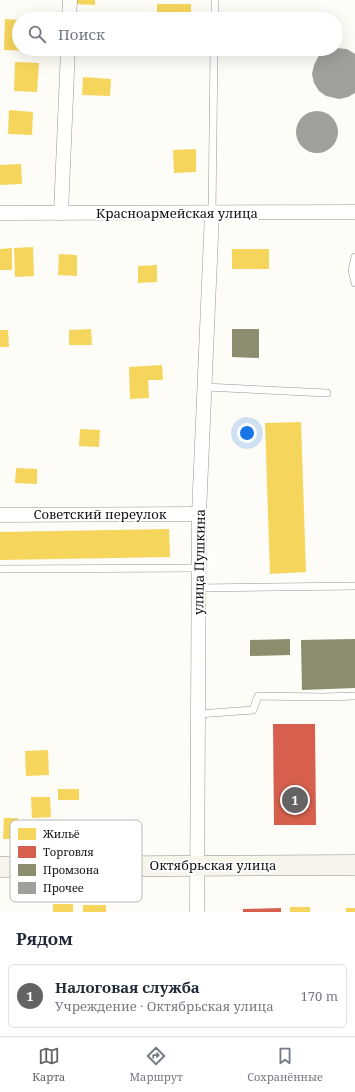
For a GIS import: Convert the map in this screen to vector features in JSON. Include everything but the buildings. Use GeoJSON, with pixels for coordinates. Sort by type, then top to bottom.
{"type":"FeatureCollection","features":[{"type":"Feature","properties":{"kind":"street"},"geometry":{"type":"LineString","coordinates":[[69,12],[70,0]]}},
{"type":"Feature","properties":{"kind":"street"},"geometry":{"type":"LineString","coordinates":[[60,213],[68,56]]}},
{"type":"Feature","properties":{"kind":"street","name":"Красноармейская улица"},"geometry":{"type":"LineString","coordinates":[[0,213],[355,212]]}},
{"type":"Feature","properties":{"kind":"street","name":"улица Пушкина"},"geometry":{"type":"LineString","coordinates":[[198,912],[197,865],[200,514],[212,213]]}},
{"type":"Feature","properties":{"kind":"street","name":"Советский переулок"},"geometry":{"type":"LineString","coordinates":[[0,515],[200,514]]}},
{"type":"Feature","properties":{"kind":"street","name":"Октябрьская улица"},"geometry":{"type":"LineString","coordinates":[[142,866],[355,865]]}},
{"type":"Feature","properties":{"kind":"street","name":"Октябрьская улица"},"geometry":{"type":"LineString","coordinates":[[0,867],[10,867]]}},
{"type":"Feature","properties":{"kind":"lane"},"geometry":{"type":"LineString","coordinates":[[215,12],[216,0]]}},
{"type":"Feature","properties":{"kind":"lane"},"geometry":{"type":"LineString","coordinates":[[212,213],[214,56]]}},
{"type":"Feature","properties":{"kind":"lane"},"geometry":{"type":"LineString","coordinates":[[355,257],[352,270],[355,283]]}},
{"type":"Feature","properties":{"kind":"lane"},"geometry":{"type":"LineString","coordinates":[[205,387],[327,393]]}},
{"type":"Feature","properties":{"kind":"lane"},"geometry":{"type":"LineString","coordinates":[[0,569],[199,568]]}},
{"type":"Feature","properties":{"kind":"lane"},"geometry":{"type":"LineString","coordinates":[[199,588],[355,586]]}},
{"type":"Feature","properties":{"kind":"lane"},"geometry":{"type":"LineString","coordinates":[[198,714],[253,710],[258,696],[355,696]]}},
{"type":"Feature","properties":{"kind":"place","name":"Налоговая служба"},"geometry":{"type":"Point","coordinates":[295,800]}}]}
